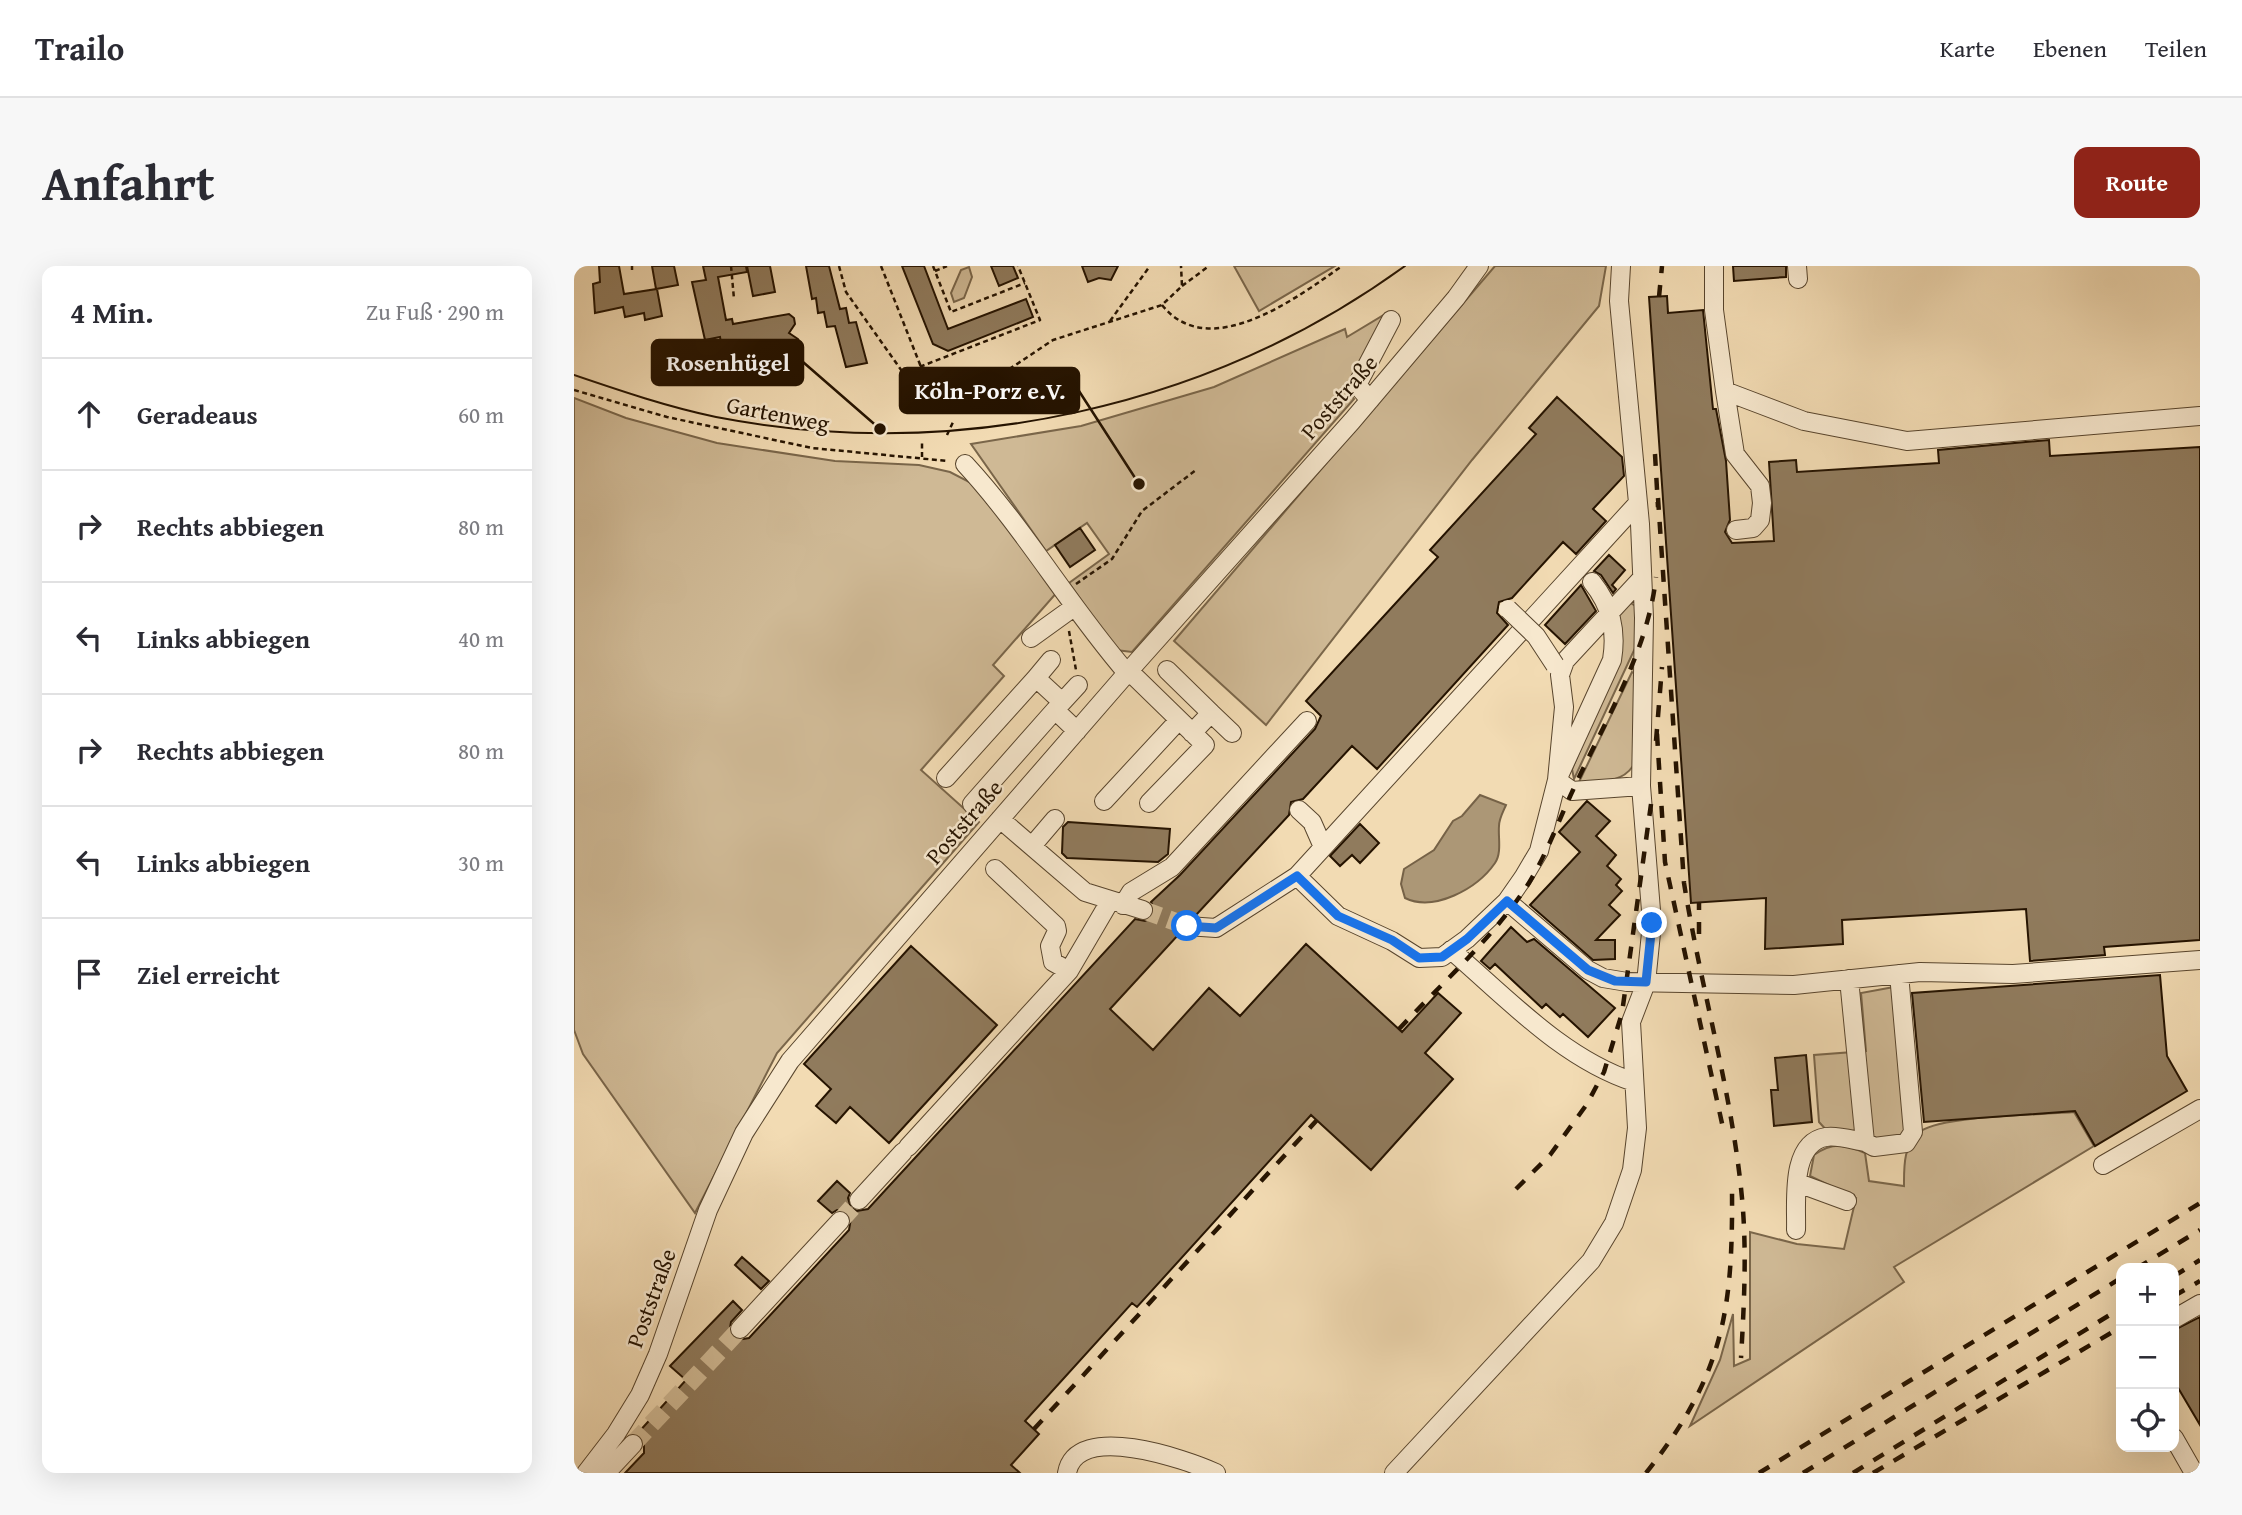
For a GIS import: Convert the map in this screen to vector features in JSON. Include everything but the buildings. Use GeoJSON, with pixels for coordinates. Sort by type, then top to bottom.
{"type":"FeatureCollection","features":[{"type":"Feature","properties":{"kind":"street","name":"Poststraße"},"geometry":{"type":"LineString","coordinates":[[586,1473],[616,1434],[640,1395],[658,1354],[708,1210],[744,1133],[790,1060],[1077,730],[1370,400],[1457,298],[1479,266]]}},
{"type":"Feature","properties":{"kind":"street"},"geometry":{"type":"LineString","coordinates":[[1394,1473],[1597,1251],[1614,1223],[1632,1170],[1637,1128],[1631,1022],[1646,982],[1652,923],[1642,786],[1642,578],[1638,503],[1619,301],[1620,266]]}},
{"type":"Feature","properties":{"kind":"street"},"geometry":{"type":"LineString","coordinates":[[1714,266],[1714,310],[1735,454],[1760,486],[1762,503],[1760,520],[1753,527],[1736,530]]}},
{"type":"Feature","properties":{"kind":"street"},"geometry":{"type":"LineString","coordinates":[[1370,400],[1357,385],[1391,320]]}},
{"type":"Feature","properties":{"kind":"street"},"geometry":{"type":"LineString","coordinates":[[1725,391],[1804,421],[1907,441],[2200,416]]}},
{"type":"Feature","properties":{"kind":"street"},"geometry":{"type":"LineString","coordinates":[[965,464],[1002,504],[1066,605],[1128,672],[1205,745],[1149,803]]}},
{"type":"Feature","properties":{"kind":"street"},"geometry":{"type":"LineString","coordinates":[[1187,926],[1216,928],[1297,876],[1638,503]]}},
{"type":"Feature","properties":{"kind":"street"},"geometry":{"type":"LineString","coordinates":[[1558,670],[1642,578]]}},
{"type":"Feature","properties":{"kind":"street"},"geometry":{"type":"LineString","coordinates":[[1297,876],[1338,916],[1392,940],[1419,958],[1442,957],[1507,901],[1539,851],[1558,780],[1612,660],[1615,642],[1606,603],[1592,582]]}},
{"type":"Feature","properties":{"kind":"street"},"geometry":{"type":"LineString","coordinates":[[1031,638],[1066,605]]}},
{"type":"Feature","properties":{"kind":"street"},"geometry":{"type":"LineString","coordinates":[[1508,609],[1536,636],[1558,670],[1564,707],[1558,780]]}},
{"type":"Feature","properties":{"kind":"street"},"geometry":{"type":"LineString","coordinates":[[946,778],[1051,660]]}},
{"type":"Feature","properties":{"kind":"street"},"geometry":{"type":"LineString","coordinates":[[1167,670],[1232,733]]}},
{"type":"Feature","properties":{"kind":"street"},"geometry":{"type":"LineString","coordinates":[[1035,678],[1077,730]]}},
{"type":"Feature","properties":{"kind":"street"},"geometry":{"type":"LineString","coordinates":[[972,804],[1078,685]]}},
{"type":"Feature","properties":{"kind":"street"},"geometry":{"type":"LineString","coordinates":[[1104,800],[1185,726],[1211,713]]}},
{"type":"Feature","properties":{"kind":"street"},"geometry":{"type":"LineString","coordinates":[[859,1200],[1069,971],[1116,903],[1172,867],[1307,721]]}},
{"type":"Feature","properties":{"kind":"street"},"geometry":{"type":"LineString","coordinates":[[1558,780],[1572,790],[1642,786]]}},
{"type":"Feature","properties":{"kind":"street"},"geometry":{"type":"LineString","coordinates":[[1299,810],[1312,822],[1324,848]]}},
{"type":"Feature","properties":{"kind":"street"},"geometry":{"type":"LineString","coordinates":[[1000,819],[1085,892],[1143,910]]}},
{"type":"Feature","properties":{"kind":"street"},"geometry":{"type":"LineString","coordinates":[[1032,846],[1055,819]]}},
{"type":"Feature","properties":{"kind":"street"},"geometry":{"type":"LineString","coordinates":[[995,869],[1056,926],[1051,954],[1053,962],[1069,971]]}},
{"type":"Feature","properties":{"kind":"street"},"geometry":{"type":"LineString","coordinates":[[1507,901],[1588,970],[1615,981],[1794,985],[1899,974],[2013,974],[2200,960]]}},
{"type":"Feature","properties":{"kind":"street"},"geometry":{"type":"LineString","coordinates":[[1451,950],[1560,1043],[1604,1072],[1634,1082]]}},
{"type":"Feature","properties":{"kind":"street"},"geometry":{"type":"LineString","coordinates":[[1796,1230],[1801,1159],[1812,1142],[1826,1136],[1865,1142],[1874,1147],[1906,1143],[1913,1132],[1899,974]]}},
{"type":"Feature","properties":{"kind":"street"},"geometry":{"type":"LineString","coordinates":[[1849,979],[1865,1142]]}},
{"type":"Feature","properties":{"kind":"street"},"geometry":{"type":"LineString","coordinates":[[2104,1165],[2200,1109]]}},
{"type":"Feature","properties":{"kind":"street"},"geometry":{"type":"LineString","coordinates":[[1798,1183],[1847,1201]]}},
{"type":"Feature","properties":{"kind":"street"},"geometry":{"type":"LineString","coordinates":[[740,1329],[840,1221]]}},
{"type":"Feature","properties":{"kind":"street"},"geometry":{"type":"LineString","coordinates":[[2179,1316],[2200,1304]]}},
{"type":"Feature","properties":{"kind":"street"},"geometry":{"type":"LineString","coordinates":[[606,1473],[633,1444]]}},
{"type":"Feature","properties":{"kind":"street"},"geometry":{"type":"LineString","coordinates":[[1067,1473],[1069,1463],[1081,1451],[1098,1446],[1121,1446],[1216,1473]]}},
{"type":"Feature","properties":{"kind":"street"},"geometry":{"type":"LineString","coordinates":[[2179,1447],[2194,1473]]}},
{"type":"Feature","properties":{"kind":"path"},"geometry":{"type":"LineString","coordinates":[[731,266],[734,299]]}},
{"type":"Feature","properties":{"kind":"path"},"geometry":{"type":"LineString","coordinates":[[839,266],[846,292],[933,415]]}},
{"type":"Feature","properties":{"kind":"path"},"geometry":{"type":"LineString","coordinates":[[881,266],[921,367]]}},
{"type":"Feature","properties":{"kind":"path"},"geometry":{"type":"LineString","coordinates":[[933,266],[951,312],[1025,283]]}},
{"type":"Feature","properties":{"kind":"path"},"geometry":{"type":"LineString","coordinates":[[935,271],[947,266]]}},
{"type":"Feature","properties":{"kind":"path"},"geometry":{"type":"LineString","coordinates":[[904,373],[1040,320],[1018,266]]}},
{"type":"Feature","properties":{"kind":"path"},"geometry":{"type":"LineString","coordinates":[[1110,321],[1150,266]]}},
{"type":"Feature","properties":{"kind":"path"},"geometry":{"type":"LineString","coordinates":[[1181,266],[1182,286]]}},
{"type":"Feature","properties":{"kind":"path"},"geometry":{"type":"LineString","coordinates":[[920,396],[952,389],[1008,370],[1053,340],[1162,305],[1209,266]]}},
{"type":"Feature","properties":{"kind":"path"},"geometry":{"type":"LineString","coordinates":[[1162,305],[1180,322],[1211,329],[1230,327],[1278,307],[1342,266]]}},
{"type":"Feature","properties":{"kind":"path"},"geometry":{"type":"LineString","coordinates":[[930,411],[952,389]]}},
{"type":"Feature","properties":{"kind":"path","name":"Gartenweg"},"geometry":{"type":"LineString","coordinates":[[574,390],[667,417],[812,448],[922,457],[965,464]]}},
{"type":"Feature","properties":{"kind":"path"},"geometry":{"type":"LineString","coordinates":[[947,435],[954,420]]}},
{"type":"Feature","properties":{"kind":"path"},"geometry":{"type":"LineString","coordinates":[[922,443],[922,457]]}},
{"type":"Feature","properties":{"kind":"path"},"geometry":{"type":"LineString","coordinates":[[1078,685],[1066,605],[1112,559],[1142,511],[1196,470]]}},
{"type":"Feature","properties":{"kind":"shaded area"},"geometry":{"type":"Polygon","coordinates":[[[1234,266],[1335,266],[1259,311],[1234,266]]]}},
{"type":"Feature","properties":{"kind":"shaded area"},"geometry":{"type":"Polygon","coordinates":[[[1495,266],[1606,266],[1599,306],[1472,460],[1266,725],[1174,641],[1495,266]]]}},
{"type":"Feature","properties":{"kind":"shaded area"},"geometry":{"type":"Polygon","coordinates":[[[969,267],[972,277],[964,298],[954,302],[951,293],[961,270],[969,267]]]}},
{"type":"Feature","properties":{"kind":"shaded area"},"geometry":{"type":"Polygon","coordinates":[[[1387,313],[1347,390],[1354,399],[1132,652],[1116,650],[1069,583],[1109,554],[1087,523],[1046,551],[971,444],[1081,426],[1214,387],[1345,329],[1347,337],[1387,313]]]}},
{"type":"Feature","properties":{"kind":"shaded area"},"geometry":{"type":"Polygon","coordinates":[[[574,398],[626,418],[717,443],[835,461],[919,465],[950,472],[979,487],[1059,590],[993,665],[1004,676],[921,770],[979,822],[777,1053],[695,1213],[583,1054],[574,1030],[574,398]]]}},
{"type":"Feature","properties":{"kind":"shaded area"},"geometry":{"type":"Polygon","coordinates":[[[1629,602],[1637,607],[1637,644],[1574,779],[1572,769],[1614,670],[1617,615],[1629,602]]]}},
{"type":"Feature","properties":{"kind":"shaded area"},"geometry":{"type":"Polygon","coordinates":[[[1632,672],[1635,674],[1633,766],[1616,779],[1579,782],[1632,672]]]}},
{"type":"Feature","properties":{"kind":"shaded area"},"geometry":{"type":"Polygon","coordinates":[[[1480,795],[1506,805],[1500,821],[1499,850],[1495,863],[1487,873],[1454,896],[1429,902],[1416,902],[1405,898],[1401,884],[1404,869],[1434,850],[1453,821],[1462,816],[1480,795]]]}},
{"type":"Feature","properties":{"kind":"shaded area"},"geometry":{"type":"Polygon","coordinates":[[[1894,987],[1908,1122],[1902,1141],[1829,1133],[1819,1122],[1814,1055],[1866,1051],[1861,993],[1894,987]]]}},
{"type":"Feature","properties":{"kind":"shaded area"},"geometry":{"type":"Polygon","coordinates":[[[2074,1112],[2094,1146],[1894,1267],[1904,1282],[1690,1426],[1720,1360],[1733,1314],[1734,1366],[1750,1359],[1750,1232],[1797,1244],[1844,1249],[1856,1198],[1810,1176],[1814,1155],[1833,1146],[1858,1150],[1865,1153],[1869,1181],[1904,1186],[1908,1149],[1921,1131],[1971,1119],[2074,1112]]]}},
{"type":"Feature","properties":{"kind":"tunnel"},"geometry":{"type":"LineString","coordinates":[[1143,910],[1187,926]]}},
{"type":"Feature","properties":{"kind":"tunnel"},"geometry":{"type":"LineString","coordinates":[[840,1221],[859,1200]]}},
{"type":"Feature","properties":{"kind":"tunnel"},"geometry":{"type":"LineString","coordinates":[[633,1444],[740,1329]]}},
{"type":"Feature","properties":{"kind":"tram line"},"geometry":{"type":"LineString","coordinates":[[574,375],[698,413],[806,430],[897,433],[987,427],[1076,412],[1163,389],[1248,356],[1329,315],[1405,266]]}},
{"type":"Feature","properties":{"kind":"railway"},"geometry":{"type":"LineString","coordinates":[[1659,297],[1662,266]]}},
{"type":"Feature","properties":{"kind":"railway"},"geometry":{"type":"LineString","coordinates":[[1655,454],[1658,507]]}},
{"type":"Feature","properties":{"kind":"railway"},"geometry":{"type":"LineString","coordinates":[[1658,498],[1684,883],[1731,1119],[1744,1218],[1741,1358]]}},
{"type":"Feature","properties":{"kind":"railway"},"geometry":{"type":"LineString","coordinates":[[1399,1029],[1498,924],[1534,875],[1623,686],[1644,632],[1656,577]]}},
{"type":"Feature","properties":{"kind":"railway"},"geometry":{"type":"LineString","coordinates":[[1656,741],[1662,667]]}},
{"type":"Feature","properties":{"kind":"railway"},"geometry":{"type":"LineString","coordinates":[[1657,734],[1665,862],[1723,1128]]}},
{"type":"Feature","properties":{"kind":"railway"},"geometry":{"type":"LineString","coordinates":[[1516,1189],[1550,1155],[1587,1104],[1604,1072],[1622,1013],[1652,797]]}},
{"type":"Feature","properties":{"kind":"railway"},"geometry":{"type":"LineString","coordinates":[[1699,903],[1699,934]]}},
{"type":"Feature","properties":{"kind":"railway"},"geometry":{"type":"LineString","coordinates":[[1034,1429],[1317,1120]]}},
{"type":"Feature","properties":{"kind":"railway"},"geometry":{"type":"LineString","coordinates":[[1646,1473],[1692,1405],[1718,1341],[1726,1308],[1730,1272],[1732,1190]]}},
{"type":"Feature","properties":{"kind":"railway"},"geometry":{"type":"LineString","coordinates":[[1759,1473],[2200,1203]]}},
{"type":"Feature","properties":{"kind":"railway"},"geometry":{"type":"LineString","coordinates":[[2145,1263],[2200,1230]]}},
{"type":"Feature","properties":{"kind":"railway"},"geometry":{"type":"LineString","coordinates":[[2179,1273],[2200,1260]]}},
{"type":"Feature","properties":{"kind":"railway"},"geometry":{"type":"LineString","coordinates":[[1803,1473],[2116,1281]]}},
{"type":"Feature","properties":{"kind":"railway"},"geometry":{"type":"LineString","coordinates":[[2179,1293],[2200,1281]]}},
{"type":"Feature","properties":{"kind":"railway"},"geometry":{"type":"LineString","coordinates":[[1853,1473],[2116,1311]]}},
{"type":"Feature","properties":{"kind":"railway"},"geometry":{"type":"LineString","coordinates":[[1873,1473],[2116,1330]]}},
{"type":"Feature","properties":{"kind":"place","name":"Rosenhügel"},"geometry":{"type":"Point","coordinates":[880,429]}},
{"type":"Feature","properties":{"kind":"place","name":"Köln-Porz e.V."},"geometry":{"type":"Point","coordinates":[1139,484]}},
{"type":"Feature","properties":{"kind":"route"},"geometry":{"type":"LineString","coordinates":[[1187,926],[1216,928],[1297,876],[1338,916],[1392,940],[1419,958],[1442,957],[1467,939],[1507,901],[1588,970],[1615,981],[1646,982],[1652,923]]}}]}
